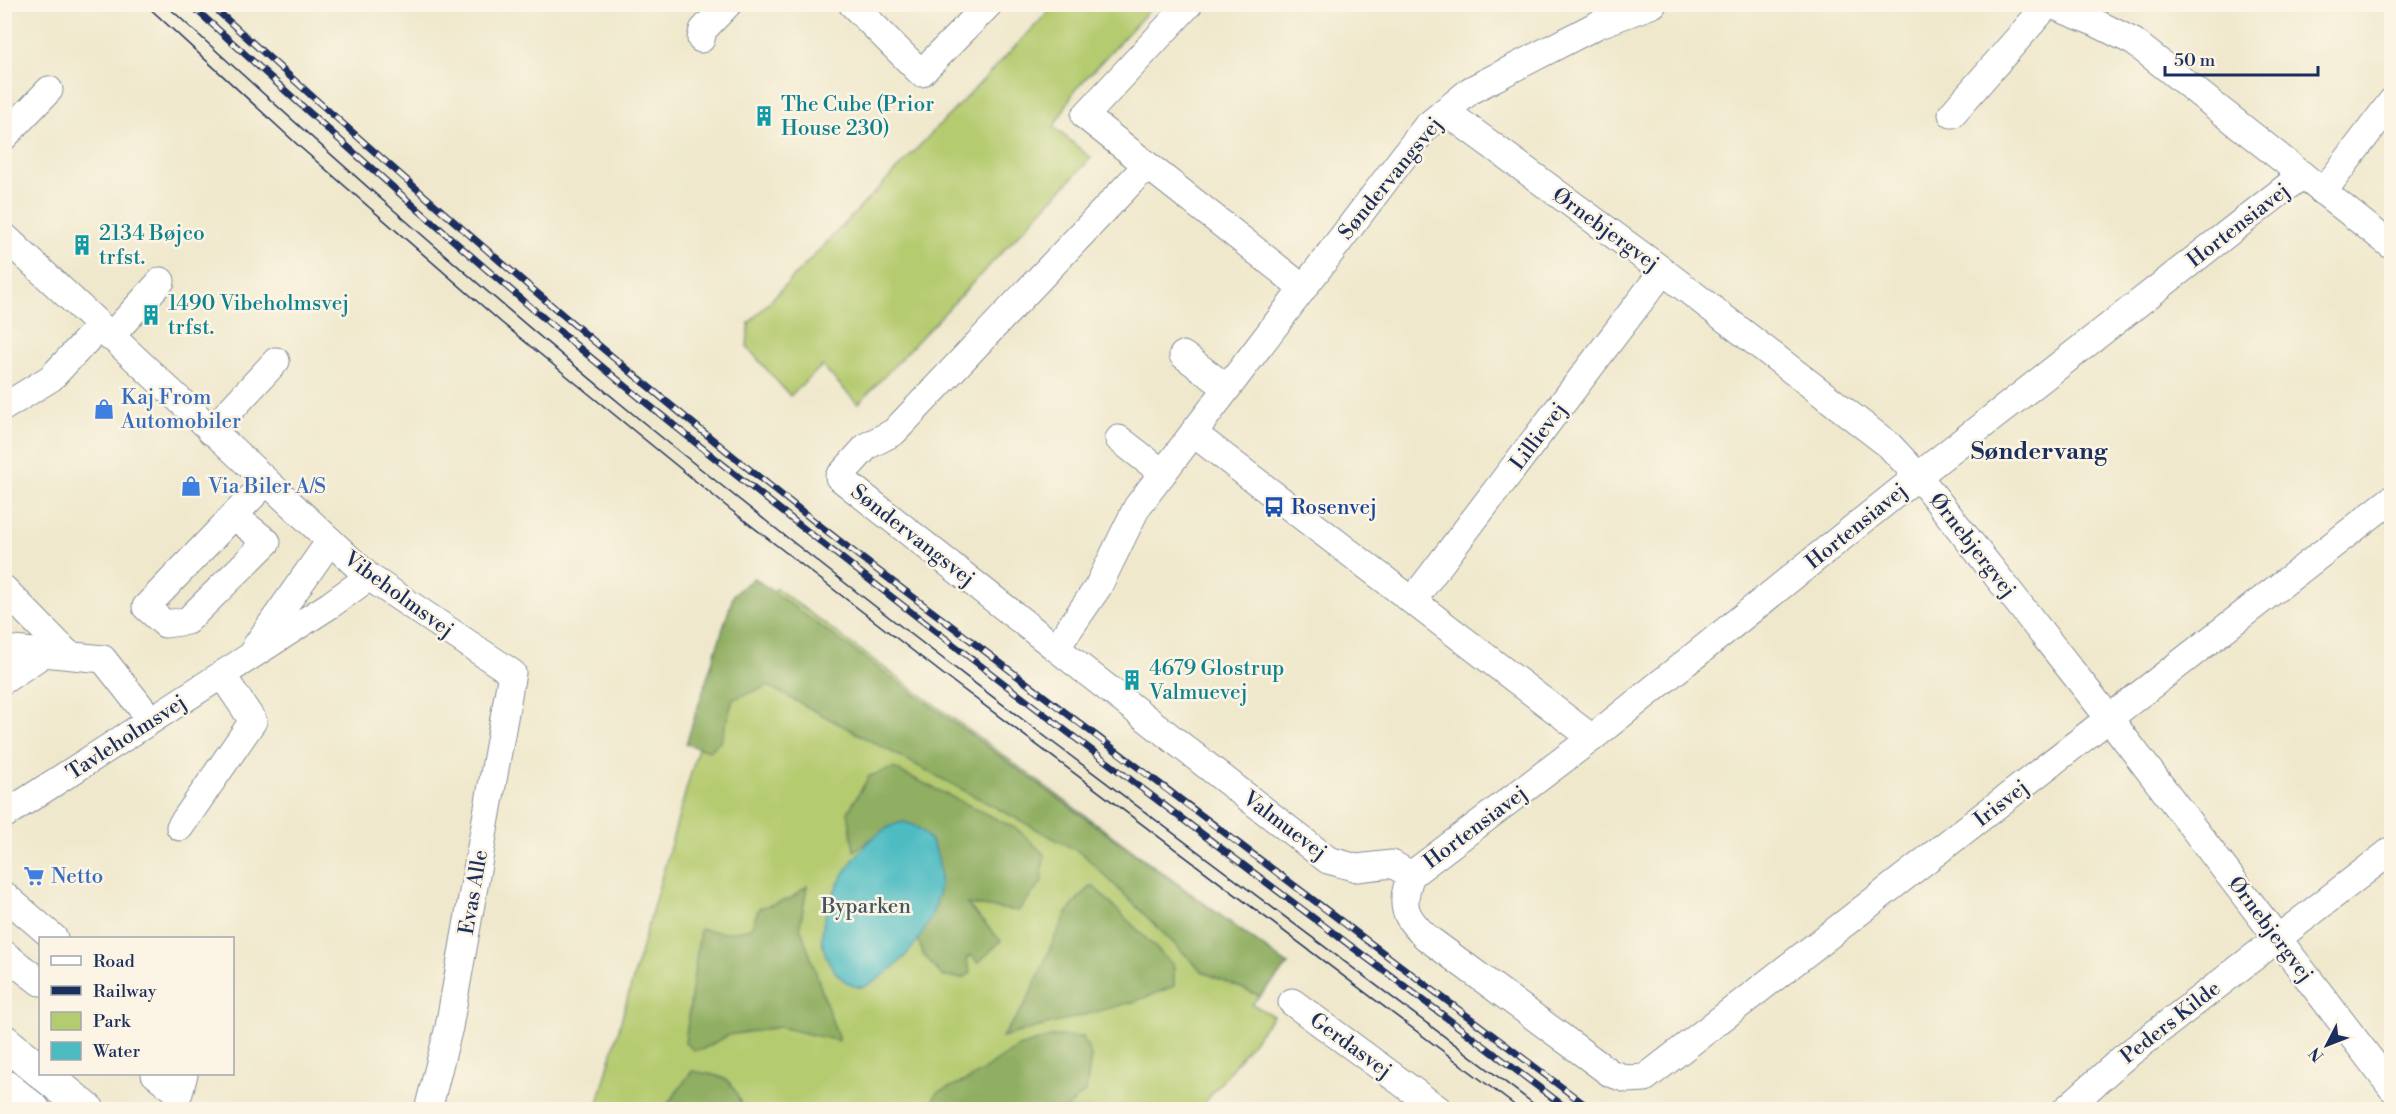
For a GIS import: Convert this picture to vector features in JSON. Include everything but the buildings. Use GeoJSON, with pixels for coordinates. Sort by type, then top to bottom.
{"type":"FeatureCollection","features":[{"type":"Feature","properties":{"kind":"main road"},"geometry":{"type":"LineString","coordinates":[[4,1041],[39,1070]]}},
{"type":"Feature","properties":{"kind":"main road"},"geometry":{"type":"LineString","coordinates":[[46,1075],[88,1110]]}},
{"type":"Feature","properties":{"kind":"main road"},"geometry":{"type":"LineString","coordinates":[[4,1086],[33,1110]]}},
{"type":"Feature","properties":{"kind":"street"},"geometry":{"type":"LineString","coordinates":[[701,39],[703,30],[728,4]]}},
{"type":"Feature","properties":{"kind":"street"},"geometry":{"type":"LineString","coordinates":[[852,4],[921,73],[989,4]]}},
{"type":"Feature","properties":{"kind":"street"},"geometry":{"type":"LineString","coordinates":[[1189,4],[1085,116],[1303,288]]}},
{"type":"Feature","properties":{"kind":"street","name":"Søndervangsvej"},"geometry":{"type":"LineString","coordinates":[[1146,166],[894,432],[867,446],[839,477],[1056,648],[1098,587],[1137,507],[1426,128],[1471,90],[1594,15],[1653,4]]}},
{"type":"Feature","properties":{"kind":"street"},"geometry":{"type":"LineString","coordinates":[[1952,114],[2049,4],[2094,22],[2134,42],[2391,246]]}},
{"type":"Feature","properties":{"kind":"street"},"geometry":{"type":"LineString","coordinates":[[4,137],[49,90]]}},
{"type":"Feature","properties":{"kind":"street"},"geometry":{"type":"LineString","coordinates":[[2323,192],[2391,101]]}},
{"type":"Feature","properties":{"kind":"street","name":"Ørnebjergvej"},"geometry":{"type":"LineString","coordinates":[[1445,111],[1663,271],[1889,445],[1918,476],[2109,718],[2391,1088]]}},
{"type":"Feature","properties":{"kind":"street","name":"Hortensiavej"},"geometry":{"type":"LineString","coordinates":[[1411,875],[1592,738],[1918,476],[2302,175]]}},
{"type":"Feature","properties":{"kind":"street","name":"Vibeholmsvej"},"geometry":{"type":"LineString","coordinates":[[4,236],[369,577],[512,673]]}},
{"type":"Feature","properties":{"kind":"street","name":"Lillievej"},"geometry":{"type":"LineString","coordinates":[[1412,601],[1663,271]]}},
{"type":"Feature","properties":{"kind":"street"},"geometry":{"type":"LineString","coordinates":[[4,406],[51,378],[161,281]]}},
{"type":"Feature","properties":{"kind":"street"},"geometry":{"type":"LineString","coordinates":[[1183,355],[1227,388]]}},
{"type":"Feature","properties":{"kind":"street"},"geometry":{"type":"LineString","coordinates":[[211,431],[276,361]]}},
{"type":"Feature","properties":{"kind":"street"},"geometry":{"type":"LineString","coordinates":[[1193,433],[1592,738]]}},
{"type":"Feature","properties":{"kind":"street"},"geometry":{"type":"LineString","coordinates":[[1119,439],[1163,472]]}},
{"type":"Feature","properties":{"kind":"street"},"geometry":{"type":"LineString","coordinates":[[234,516],[266,482]]}},
{"type":"Feature","properties":{"kind":"street","name":"Irisvej"},"geometry":{"type":"LineString","coordinates":[[1411,875],[1403,895],[1405,911],[1411,924],[1426,937],[1603,1068],[1627,1079],[1636,1080],[1653,1074],[2391,499]]}},
{"type":"Feature","properties":{"kind":"street","name":"Tavleholmsvej"},"geometry":{"type":"LineString","coordinates":[[247,659],[330,541]]}},
{"type":"Feature","properties":{"kind":"street","name":"Tavleholmsvej"},"geometry":{"type":"LineString","coordinates":[[4,815],[247,659],[369,577]]}},
{"type":"Feature","properties":{"kind":"street"},"geometry":{"type":"LineString","coordinates":[[4,589],[57,653]]}},
{"type":"Feature","properties":{"kind":"street","name":"Valmuevej"},"geometry":{"type":"LineString","coordinates":[[1056,648],[1328,860],[1357,868],[1392,864],[1411,875]]}},
{"type":"Feature","properties":{"kind":"street"},"geometry":{"type":"LineString","coordinates":[[4,649],[103,659],[151,720]]}},
{"type":"Feature","properties":{"kind":"street"},"geometry":{"type":"LineString","coordinates":[[4,680],[57,653]]}},
{"type":"Feature","properties":{"kind":"street","name":"Evas Alle"},"geometry":{"type":"LineString","coordinates":[[428,1110],[449,1027],[512,673]]}},
{"type":"Feature","properties":{"kind":"street"},"geometry":{"type":"LineString","coordinates":[[180,828],[253,721],[222,675]]}},
{"type":"Feature","properties":{"kind":"street","name":"Peders Kilde"},"geometry":{"type":"LineString","coordinates":[[2065,1110],[2122,1059],[2391,850]]}},
{"type":"Feature","properties":{"kind":"street"},"geometry":{"type":"LineString","coordinates":[[6,900],[52,937]]}},
{"type":"Feature","properties":{"kind":"street"},"geometry":{"type":"LineString","coordinates":[[4,954],[39,981]]}},
{"type":"Feature","properties":{"kind":"street","name":"Gerdasvej"},"geometry":{"type":"LineString","coordinates":[[1292,1002],[1438,1110]]}},
{"type":"Feature","properties":{"kind":"street"},"geometry":{"type":"LineString","coordinates":[[156,1075],[179,1093],[184,1075]]}},
{"type":"Feature","properties":{"kind":"green space"},"geometry":{"type":"Polygon","coordinates":[[[1056,4],[1154,5],[1075,90],[1054,127],[1091,158],[858,404],[822,366],[790,396],[747,347],[749,323],[1056,4]]]}},
{"type":"Feature","properties":{"kind":"green space"},"geometry":{"type":"Polygon","coordinates":[[[754,578],[1288,965],[1260,996],[1203,972],[1083,854],[768,686],[733,699],[721,741],[709,751],[686,744],[734,594],[754,578]]]}},
{"type":"Feature","properties":{"kind":"green space","name":"Byparken"},"geometry":{"type":"Polygon","coordinates":[[[776,588],[1288,965],[1252,1004],[1273,1016],[1200,1109],[596,1110],[714,691],[776,588]]]}},
{"type":"Feature","properties":{"kind":"green space"},"geometry":{"type":"Polygon","coordinates":[[[893,768],[1017,829],[1044,854],[1042,882],[1018,911],[967,904],[1001,941],[978,963],[971,955],[966,959],[971,973],[963,978],[943,977],[923,954],[918,939],[935,907],[940,881],[939,867],[929,838],[899,823],[854,851],[848,812],[869,776],[893,768]]]}},
{"type":"Feature","properties":{"kind":"green space"},"geometry":{"type":"Polygon","coordinates":[[[807,886],[800,926],[839,1041],[779,1027],[729,1035],[703,1049],[694,1050],[685,1043],[700,929],[726,933],[751,928],[759,908],[790,899],[807,886]]]}},
{"type":"Feature","properties":{"kind":"green space"},"geometry":{"type":"Polygon","coordinates":[[[1093,886],[1174,966],[1174,986],[1136,1001],[1002,1037],[1024,1006],[1053,941],[1071,908],[1093,886]]]}},
{"type":"Feature","properties":{"kind":"green space"},"geometry":{"type":"Polygon","coordinates":[[[1055,1036],[1083,1037],[1091,1056],[1086,1091],[1065,1109],[930,1109],[936,1093],[970,1079],[1018,1047],[1055,1036]]]}},
{"type":"Feature","properties":{"kind":"green space"},"geometry":{"type":"Polygon","coordinates":[[[692,1071],[712,1074],[725,1080],[735,1090],[742,1109],[664,1109],[692,1071]]]}},
{"type":"Feature","properties":{"kind":"water"},"geometry":{"type":"Polygon","coordinates":[[[904,822],[924,832],[936,852],[940,869],[936,903],[921,935],[898,963],[871,984],[862,987],[855,986],[838,975],[825,953],[822,938],[829,905],[837,886],[860,851],[874,837],[889,827],[904,822]]]}},
{"type":"Feature","properties":{"kind":"tram line"},"geometry":{"type":"LineString","coordinates":[[145,4],[300,147],[502,323],[731,510],[948,678],[1521,1110]]}},
{"type":"Feature","properties":{"kind":"tram line"},"geometry":{"type":"LineString","coordinates":[[165,4],[455,263],[573,364],[744,504],[1084,766],[1542,1110]]}},
{"type":"Feature","properties":{"kind":"railway"},"geometry":{"type":"LineString","coordinates":[[190,4],[471,256],[645,402],[988,672],[1569,1110]]}},
{"type":"Feature","properties":{"kind":"railway"},"geometry":{"type":"LineString","coordinates":[[210,4],[503,264],[652,390],[804,513],[1592,1110]]}},
{"type":"Feature","properties":{"kind":"place","name":"The Cube (Prior House 230)"},"geometry":{"type":"Point","coordinates":[764,116]}},
{"type":"Feature","properties":{"kind":"place","name":"2134 Bøjco trfst."},"geometry":{"type":"Point","coordinates":[82,245]}},
{"type":"Feature","properties":{"kind":"place","name":"1490 Vibeholmsvej trfst."},"geometry":{"type":"Point","coordinates":[151,315]}},
{"type":"Feature","properties":{"kind":"place","name":"Kaj From Automobiler"},"geometry":{"type":"Point","coordinates":[104,409]}},
{"type":"Feature","properties":{"kind":"place","name":"Via Biler A/S"},"geometry":{"type":"Point","coordinates":[191,486]}},
{"type":"Feature","properties":{"kind":"place","name":"Rosenvej"},"geometry":{"type":"Point","coordinates":[1274,507]}},
{"type":"Feature","properties":{"kind":"place","name":"4679 Glostrup Valmuevej"},"geometry":{"type":"Point","coordinates":[1132,680]}},
{"type":"Feature","properties":{"kind":"place","name":"Netto"},"geometry":{"type":"Point","coordinates":[34,876]}},
{"type":"Feature","properties":{"kind":"district","name":"Søndervang"},"geometry":{"type":"Point","coordinates":[2039,451]}}]}
